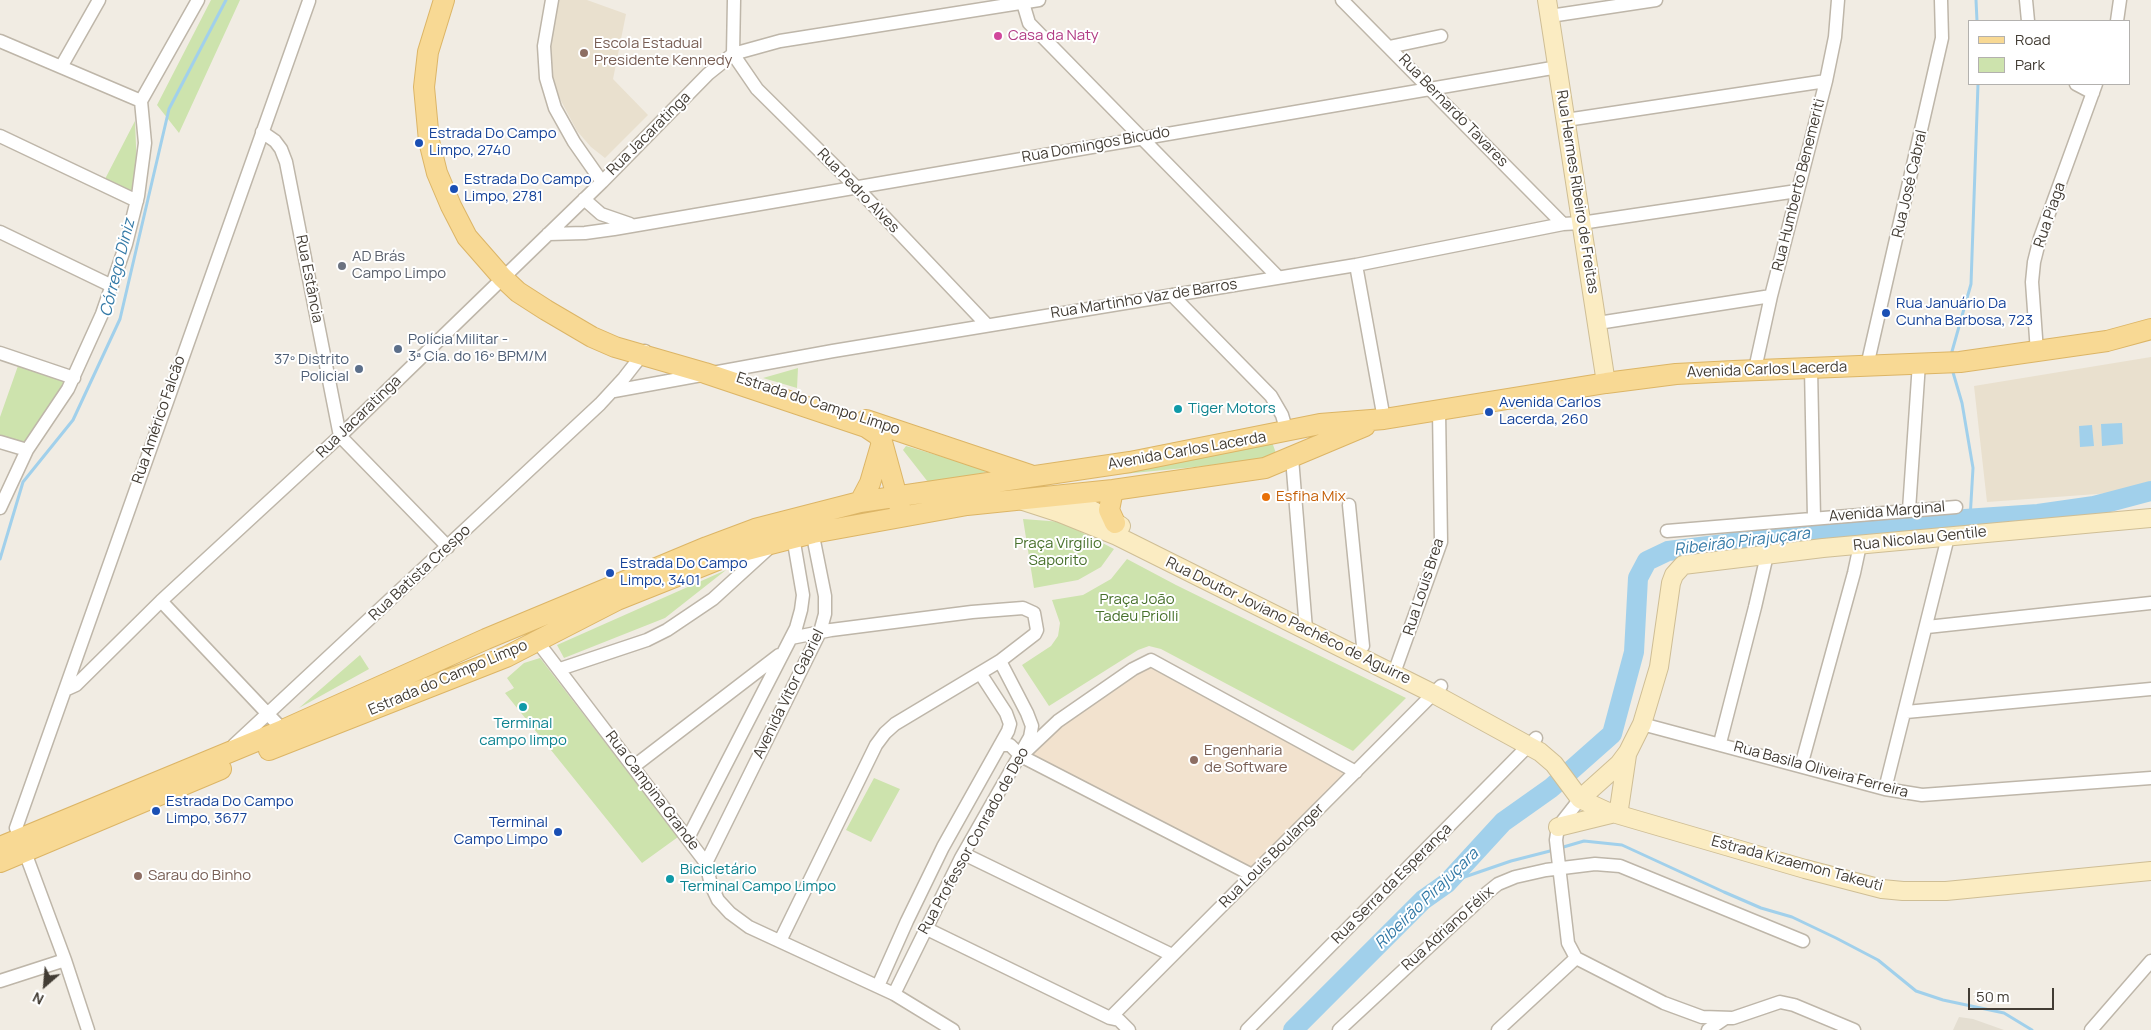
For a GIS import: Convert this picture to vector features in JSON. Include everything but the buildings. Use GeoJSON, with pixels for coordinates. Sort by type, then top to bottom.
{"type":"FeatureCollection","features":[{"type":"Feature","properties":{"kind":"main road","name":"Estrada do Campo Limpo"},"geometry":{"type":"LineString","coordinates":[[444,0],[428,52],[426,69],[425,113],[429,141],[437,172],[450,206],[467,236],[502,277],[518,292],[568,323],[643,352],[712,372],[984,459],[1036,477],[1064,495]]}},
{"type":"Feature","properties":{"kind":"main road","name":"Rua Hermes Ribeiro de Freitas"},"geometry":{"type":"LineString","coordinates":[[1549,8],[1606,383]]}},
{"type":"Feature","properties":{"kind":"main road","name":"Avenida Carlos Lacerda"},"geometry":{"type":"LineString","coordinates":[[990,481],[1036,477],[1130,462],[1290,432],[1320,424],[1384,419],[1606,383],[1676,374],[1960,362],[2107,341],[2151,329]]}},
{"type":"Feature","properties":{"kind":"main road","name":"Estrada do Campo Limpo"},"geometry":{"type":"LineString","coordinates":[[712,372],[866,427],[878,435],[882,442],[902,516]]}},
{"type":"Feature","properties":{"kind":"main road","name":"Avenida Carlos Lacerda"},"geometry":{"type":"LineString","coordinates":[[1013,498],[1114,490],[1265,468],[1384,419]]}},
{"type":"Feature","properties":{"kind":"main road"},"geometry":{"type":"LineString","coordinates":[[1290,432],[1302,440],[1304,448],[1296,456]]}},
{"type":"Feature","properties":{"kind":"main road"},"geometry":{"type":"LineString","coordinates":[[860,502],[870,483],[882,442]]}},
{"type":"Feature","properties":{"kind":"main road"},"geometry":{"type":"LineString","coordinates":[[967,505],[981,497],[990,481],[984,459]]}},
{"type":"Feature","properties":{"kind":"main road","name":"Estrada do Campo Limpo"},"geometry":{"type":"LineString","coordinates":[[0,847],[23,846],[506,657],[617,600],[860,502],[990,481]]}},
{"type":"Feature","properties":{"kind":"main road"},"geometry":{"type":"LineString","coordinates":[[1114,490],[1109,510],[1115,523]]}},
{"type":"Feature","properties":{"kind":"main road","name":"Rua Doutor Joviano Pachêco de Aguirre"},"geometry":{"type":"LineString","coordinates":[[1064,495],[1437,690],[1533,742],[1558,760]]}},
{"type":"Feature","properties":{"kind":"main road","name":"Estrada do Campo Limpo"},"geometry":{"type":"LineString","coordinates":[[0,862],[23,846],[224,754],[707,547],[796,529],[902,516],[1013,498]]}},
{"type":"Feature","properties":{"kind":"main road","name":"Rua Doutor Joviano Pachêco de Aguirre"},"geometry":{"type":"LineString","coordinates":[[1013,498],[1060,512],[1117,536],[1305,622],[1363,646],[1396,669]]}},
{"type":"Feature","properties":{"kind":"main road","name":"Rua Nicolau Gentile"},"geometry":{"type":"LineString","coordinates":[[1642,724],[1659,667],[1671,584],[1678,569],[1689,563],[2151,518]]}},
{"type":"Feature","properties":{"kind":"main road"},"geometry":{"type":"LineString","coordinates":[[506,657],[512,646],[533,620]]}},
{"type":"Feature","properties":{"kind":"main road"},"geometry":{"type":"LineString","coordinates":[[1580,789],[1612,772],[1628,752],[1642,724]]}},
{"type":"Feature","properties":{"kind":"main road"},"geometry":{"type":"LineString","coordinates":[[1561,830],[1594,816],[1619,813],[1628,752]]}},
{"type":"Feature","properties":{"kind":"main road","name":"Estrada Kizaemon Takeuti"},"geometry":{"type":"LineString","coordinates":[[1558,760],[1580,789],[1619,813],[1882,889],[1902,891],[1946,890],[2151,871]]}},
{"type":"Feature","properties":{"kind":"street"},"geometry":{"type":"LineString","coordinates":[[61,67],[99,0]]}},
{"type":"Feature","properties":{"kind":"street"},"geometry":{"type":"LineString","coordinates":[[0,508],[27,450],[74,378],[112,286],[137,201],[145,143],[141,102],[198,0]]}},
{"type":"Feature","properties":{"kind":"street"},"geometry":{"type":"LineString","coordinates":[[552,0],[544,46],[546,78],[555,108],[574,142],[602,182]]}},
{"type":"Feature","properties":{"kind":"street"},"geometry":{"type":"LineString","coordinates":[[734,0],[733,54],[780,41],[950,6],[1023,3],[1039,0]]}},
{"type":"Feature","properties":{"kind":"street","name":"Rua Bernardo Tavares"},"geometry":{"type":"LineString","coordinates":[[1342,0],[1562,224]]}},
{"type":"Feature","properties":{"kind":"street"},"geometry":{"type":"LineString","coordinates":[[1549,8],[1656,0]]}},
{"type":"Feature","properties":{"kind":"street","name":"Rua Humberto Benemeriti"},"geometry":{"type":"LineString","coordinates":[[1755,370],[1771,296],[1826,81],[1835,37],[1838,0]]}},
{"type":"Feature","properties":{"kind":"street","name":"Rua José Cabral"},"geometry":{"type":"LineString","coordinates":[[1868,366],[1942,38],[1941,0]]}},
{"type":"Feature","properties":{"kind":"street"},"geometry":{"type":"LineString","coordinates":[[2026,0],[2028,20]]}},
{"type":"Feature","properties":{"kind":"street"},"geometry":{"type":"LineString","coordinates":[[2117,20],[2120,0]]}},
{"type":"Feature","properties":{"kind":"street","name":"Rua Américo Falcão"},"geometry":{"type":"LineString","coordinates":[[23,846],[16,828],[66,690],[66,680],[309,1]]}},
{"type":"Feature","properties":{"kind":"street"},"geometry":{"type":"LineString","coordinates":[[1023,3],[1030,22],[1140,138],[1278,278]]}},
{"type":"Feature","properties":{"kind":"street"},"geometry":{"type":"LineString","coordinates":[[1389,47],[1442,36]]}},
{"type":"Feature","properties":{"kind":"street"},"geometry":{"type":"LineString","coordinates":[[0,41],[141,102]]}},
{"type":"Feature","properties":{"kind":"street","name":"Rua Jacaratinga"},"geometry":{"type":"LineString","coordinates":[[66,690],[76,685],[161,601],[340,436],[602,182],[708,74],[733,54]]}},
{"type":"Feature","properties":{"kind":"street","name":"Rua Pedro Alves"},"geometry":{"type":"LineString","coordinates":[[733,54],[757,89],[856,187],[987,325]]}},
{"type":"Feature","properties":{"kind":"street","name":"Rua Domingos Bicudo"},"geometry":{"type":"LineString","coordinates":[[548,234],[585,234],[1558,67]]}},
{"type":"Feature","properties":{"kind":"street"},"geometry":{"type":"LineString","coordinates":[[1566,120],[1826,81]]}},
{"type":"Feature","properties":{"kind":"street"},"geometry":{"type":"LineString","coordinates":[[2081,85],[2095,88]]}},
{"type":"Feature","properties":{"kind":"street","name":"Rua Piaga"},"geometry":{"type":"LineString","coordinates":[[2037,352],[2032,282],[2034,262],[2040,238],[2095,88]]}},
{"type":"Feature","properties":{"kind":"street","name":"Rua Estância"},"geometry":{"type":"LineString","coordinates":[[262,132],[275,141],[282,149],[286,162],[340,436]]}},
{"type":"Feature","properties":{"kind":"street"},"geometry":{"type":"LineString","coordinates":[[0,136],[137,201]]}},
{"type":"Feature","properties":{"kind":"street","name":"Rua Martinho Vaz de Barros"},"geometry":{"type":"LineString","coordinates":[[712,372],[1356,265],[1562,224],[1581,223],[1797,191]]}},
{"type":"Feature","properties":{"kind":"street","name":"Rua Domingos Bicudo"},"geometry":{"type":"LineString","coordinates":[[584,199],[601,214],[635,224]]}},
{"type":"Feature","properties":{"kind":"street"},"geometry":{"type":"LineString","coordinates":[[0,232],[112,286]]}},
{"type":"Feature","properties":{"kind":"street"},"geometry":{"type":"LineString","coordinates":[[1356,265],[1384,419]]}},
{"type":"Feature","properties":{"kind":"street"},"geometry":{"type":"LineString","coordinates":[[1172,295],[1271,396],[1290,432]]}},
{"type":"Feature","properties":{"kind":"street"},"geometry":{"type":"LineString","coordinates":[[1598,324],[1771,296]]}},
{"type":"Feature","properties":{"kind":"street","name":"Rua Batista Crespo"},"geometry":{"type":"LineString","coordinates":[[224,754],[614,391],[643,352]]}},
{"type":"Feature","properties":{"kind":"street"},"geometry":{"type":"LineString","coordinates":[[0,353],[74,378]]}},
{"type":"Feature","properties":{"kind":"street"},"geometry":{"type":"LineString","coordinates":[[1909,510],[1929,363]]}},
{"type":"Feature","properties":{"kind":"street"},"geometry":{"type":"LineString","coordinates":[[1811,368],[1814,518]]}},
{"type":"Feature","properties":{"kind":"street"},"geometry":{"type":"LineString","coordinates":[[614,391],[712,372]]}},
{"type":"Feature","properties":{"kind":"street","name":"Rua Louis Brea"},"geometry":{"type":"LineString","coordinates":[[1396,669],[1441,542],[1439,410]]}},
{"type":"Feature","properties":{"kind":"street"},"geometry":{"type":"LineString","coordinates":[[340,436],[448,547]]}},
{"type":"Feature","properties":{"kind":"street"},"geometry":{"type":"LineString","coordinates":[[0,442],[27,450]]}},
{"type":"Feature","properties":{"kind":"street"},"geometry":{"type":"LineString","coordinates":[[1296,456],[1305,622]]}},
{"type":"Feature","properties":{"kind":"street"},"geometry":{"type":"LineString","coordinates":[[1349,505],[1363,646]]}},
{"type":"Feature","properties":{"kind":"street","name":"Avenida Marginal"},"geometry":{"type":"LineString","coordinates":[[1667,531],[1956,507]]}},
{"type":"Feature","properties":{"kind":"street"},"geometry":{"type":"LineString","coordinates":[[560,669],[647,640],[667,630],[713,599],[796,529]]}},
{"type":"Feature","properties":{"kind":"street","name":"Avenida Vitor Gabriel"},"geometry":{"type":"LineString","coordinates":[[706,863],[820,632],[825,614],[825,596],[796,529]]}},
{"type":"Feature","properties":{"kind":"street","name":"Avenida Vitor Gabriel"},"geometry":{"type":"LineString","coordinates":[[688,838],[781,654],[791,638],[801,610],[802,595],[796,529]]}},
{"type":"Feature","properties":{"kind":"street"},"geometry":{"type":"LineString","coordinates":[[1886,789],[1948,537]]}},
{"type":"Feature","properties":{"kind":"street"},"geometry":{"type":"LineString","coordinates":[[1801,766],[1852,582],[1860,545]]}},
{"type":"Feature","properties":{"kind":"street"},"geometry":{"type":"LineString","coordinates":[[739,576],[746,562],[747,549]]}},
{"type":"Feature","properties":{"kind":"street"},"geometry":{"type":"LineString","coordinates":[[1720,743],[1756,608],[1767,555]]}},
{"type":"Feature","properties":{"kind":"street"},"geometry":{"type":"LineString","coordinates":[[161,601],[283,730]]}},
{"type":"Feature","properties":{"kind":"street"},"geometry":{"type":"LineString","coordinates":[[1927,627],[2151,603]]}},
{"type":"Feature","properties":{"kind":"street"},"geometry":{"type":"LineString","coordinates":[[780,941],[876,745],[885,733],[895,724],[1000,661],[1035,634],[1037,625],[1034,613],[1022,608],[972,612],[820,632],[791,638]]}},
{"type":"Feature","properties":{"kind":"street","name":"Rua Campina Grande"},"geometry":{"type":"LineString","coordinates":[[537,641],[706,863],[711,885],[718,900],[730,913],[749,927],[894,994],[951,1029]]}},
{"type":"Feature","properties":{"kind":"street"},"geometry":{"type":"LineString","coordinates":[[633,767],[781,654]]}},
{"type":"Feature","properties":{"kind":"street","name":"Rua Professor Conrado de Deo"},"geometry":{"type":"LineString","coordinates":[[894,994],[925,928],[964,854],[1030,737],[1032,726],[1000,661]]}},
{"type":"Feature","properties":{"kind":"street"},"geometry":{"type":"LineString","coordinates":[[1021,756],[1058,721],[1146,661],[1154,661],[1356,772]]}},
{"type":"Feature","properties":{"kind":"street","name":"Rua Professor Conrado de Deo"},"geometry":{"type":"LineString","coordinates":[[878,986],[943,847],[1010,724],[1006,713],[980,673]]}},
{"type":"Feature","properties":{"kind":"street"},"geometry":{"type":"LineString","coordinates":[[1906,712],[2151,689]]}},
{"type":"Feature","properties":{"kind":"street","name":"Rua Louis Boulanger"},"geometry":{"type":"LineString","coordinates":[[1110,1018],[1437,690]]}},
{"type":"Feature","properties":{"kind":"street","name":"Rua Basila Oliveira Ferreira"},"geometry":{"type":"LineString","coordinates":[[1642,724],[1720,743],[1886,789],[1922,795],[2151,778]]}},
{"type":"Feature","properties":{"kind":"street","name":"Rua Serra da Esperança"},"geometry":{"type":"LineString","coordinates":[[1247,1030],[1533,742]]}},
{"type":"Feature","properties":{"kind":"street"},"geometry":{"type":"LineString","coordinates":[[1000,745],[1010,745],[1021,756],[1252,875]]}},
{"type":"Feature","properties":{"kind":"street"},"geometry":{"type":"LineString","coordinates":[[1580,789],[1561,830],[1558,867],[1568,943],[1576,958],[1664,1004],[1702,1017],[1724,1019]]}},
{"type":"Feature","properties":{"kind":"street"},"geometry":{"type":"LineString","coordinates":[[23,846],[65,960],[88,1030]]}},
{"type":"Feature","properties":{"kind":"street"},"geometry":{"type":"LineString","coordinates":[[964,854],[1172,955]]}},
{"type":"Feature","properties":{"kind":"street","name":"Rua Adriano Félix"},"geometry":{"type":"LineString","coordinates":[[1339,1030],[1493,888],[1515,877],[1558,867],[1596,864],[1620,866],[1803,941]]}},
{"type":"Feature","properties":{"kind":"street"},"geometry":{"type":"LineString","coordinates":[[925,928],[1110,1018],[1119,1020],[1128,1030]]}},
{"type":"Feature","properties":{"kind":"street"},"geometry":{"type":"LineString","coordinates":[[1498,1030],[1576,958]]}},
{"type":"Feature","properties":{"kind":"street"},"geometry":{"type":"LineString","coordinates":[[0,980],[65,960]]}},
{"type":"Feature","properties":{"kind":"street"},"geometry":{"type":"LineString","coordinates":[[2091,1030],[2151,961]]}},
{"type":"Feature","properties":{"kind":"street"},"geometry":{"type":"LineString","coordinates":[[1708,1030],[1724,1019],[1780,1002],[1794,1005],[1854,1030]]}},
{"type":"Feature","properties":{"kind":"shaded area","name":"Escola Estadual Presidente Kennedy"},"geometry":{"type":"Polygon","coordinates":[[[558,0],[587,0],[626,14],[613,79],[648,115],[605,158],[591,147],[577,131],[550,80],[551,27],[558,0]]]}},
{"type":"Feature","properties":{"kind":"shaded area"},"geometry":{"type":"Polygon","coordinates":[[[2151,357],[2151,481],[2111,493],[1987,502],[1974,386],[2151,357]]]}},
{"type":"Feature","properties":{"kind":"shaded area"},"geometry":{"type":"Polygon","coordinates":[[[1147,654],[1356,772],[1252,875],[1021,756],[1147,654]]]}},
{"type":"Feature","properties":{"kind":"shaded area"},"geometry":{"type":"Polygon","coordinates":[[[1959,1017],[1973,1019],[2004,1030],[1953,1030],[1959,1017]]]}},
{"type":"Feature","properties":{"kind":"green space"},"geometry":{"type":"Polygon","coordinates":[[[211,0],[240,0],[179,133],[157,105],[211,0]]]}},
{"type":"Feature","properties":{"kind":"green space"},"geometry":{"type":"Polygon","coordinates":[[[135,121],[138,196],[105,179],[135,121]]]}},
{"type":"Feature","properties":{"kind":"green space"},"geometry":{"type":"Polygon","coordinates":[[[19,363],[70,382],[26,446],[0,435],[0,417],[19,363]]]}},
{"type":"Feature","properties":{"kind":"green space"},"geometry":{"type":"Polygon","coordinates":[[[798,368],[797,388],[763,378],[798,368]]]}},
{"type":"Feature","properties":{"kind":"green space"},"geometry":{"type":"Polygon","coordinates":[[[1272,442],[1278,459],[1092,477],[1272,442]]]}},
{"type":"Feature","properties":{"kind":"green space"},"geometry":{"type":"Polygon","coordinates":[[[906,446],[984,469],[986,472],[933,484],[928,482],[903,450],[906,446]]]}},
{"type":"Feature","properties":{"kind":"green space","name":"Praça Virgílio Saporito"},"geometry":{"type":"Polygon","coordinates":[[[1023,519],[1062,522],[1114,549],[1101,567],[1078,580],[1034,588],[1023,519]]]}},
{"type":"Feature","properties":{"kind":"green space","name":"Praça João Tadeu Priolli"},"geometry":{"type":"Polygon","coordinates":[[[1127,559],[1406,698],[1353,751],[1161,649],[1149,646],[1138,650],[1049,706],[1022,665],[1051,646],[1058,636],[1060,623],[1052,600],[1083,595],[1111,579],[1127,559]]]}},
{"type":"Feature","properties":{"kind":"green space"},"geometry":{"type":"Polygon","coordinates":[[[726,570],[665,618],[564,658],[557,645],[726,570]]]}},
{"type":"Feature","properties":{"kind":"green space"},"geometry":{"type":"Polygon","coordinates":[[[360,655],[369,669],[299,708],[360,655]]]}},
{"type":"Feature","properties":{"kind":"green space"},"geometry":{"type":"Polygon","coordinates":[[[540,658],[678,837],[642,863],[505,693],[514,688],[507,678],[524,663],[540,658]]]}},
{"type":"Feature","properties":{"kind":"green space"},"geometry":{"type":"Polygon","coordinates":[[[874,778],[900,789],[871,842],[846,830],[874,778]]]}},
{"type":"Feature","properties":{"kind":"water"},"geometry":{"type":"Polygon","coordinates":[[[2122,423],[2123,444],[2102,446],[2101,424],[2122,423]]]}},
{"type":"Feature","properties":{"kind":"water"},"geometry":{"type":"Polygon","coordinates":[[[2092,425],[2094,446],[2080,447],[2079,426],[2092,425]]]}},
{"type":"Feature","properties":{"kind":"waterway","name":"Córrego Diniz"},"geometry":{"type":"LineString","coordinates":[[0,559],[23,482],[73,420],[120,319],[169,109],[226,0]]}},
{"type":"Feature","properties":{"kind":"waterway"},"geometry":{"type":"LineString","coordinates":[[1976,0],[1977,20]]}},
{"type":"Feature","properties":{"kind":"waterway"},"geometry":{"type":"LineString","coordinates":[[1951,355],[1971,284],[1978,85]]}},
{"type":"Feature","properties":{"kind":"waterway"},"geometry":{"type":"LineString","coordinates":[[1952,369],[1962,403],[1973,468],[1970,519]]}},
{"type":"Feature","properties":{"kind":"waterway","name":"Ribeirão Pirajuçara"},"geometry":{"type":"LineString","coordinates":[[1293,1030],[1423,900],[1447,883],[1503,822],[1551,788],[1612,734],[1634,652],[1638,578],[1647,561],[1668,551],[1877,525],[2038,514],[2094,506],[2151,491]]}},
{"type":"Feature","properties":{"kind":"waterway"},"geometry":{"type":"LineString","coordinates":[[1560,848],[1584,841],[1622,845],[1724,892],[1761,908],[1792,917],[1836,938],[1878,960],[1916,991],[1943,1000],[2004,1013],[2032,1030]]}},
{"type":"Feature","properties":{"kind":"waterway"},"geometry":{"type":"LineString","coordinates":[[1447,883],[1511,861],[1554,850]]}},
{"type":"Feature","properties":{"kind":"place","name":"Casa da Naty"},"geometry":{"type":"Point","coordinates":[998,36]}},
{"type":"Feature","properties":{"kind":"place","name":"Escola Estadual Presidente Kennedy"},"geometry":{"type":"Point","coordinates":[584,53]}},
{"type":"Feature","properties":{"kind":"place","name":"Estrada Do Campo Limpo, 2740"},"geometry":{"type":"Point","coordinates":[419,143]}},
{"type":"Feature","properties":{"kind":"place","name":"Estrada Do Campo Limpo, 2781"},"geometry":{"type":"Point","coordinates":[454,189]}},
{"type":"Feature","properties":{"kind":"place","name":"AD Brás Campo Limpo"},"geometry":{"type":"Point","coordinates":[342,266]}},
{"type":"Feature","properties":{"kind":"place","name":"Rua Januário Da Cunha Barbosa, 723"},"geometry":{"type":"Point","coordinates":[1886,313]}},
{"type":"Feature","properties":{"kind":"place","name":"Polícia Militar - 3ª Cia. do 16º BPM/M"},"geometry":{"type":"Point","coordinates":[398,349]}},
{"type":"Feature","properties":{"kind":"place","name":"37º Distrito Policial"},"geometry":{"type":"Point","coordinates":[359,369]}},
{"type":"Feature","properties":{"kind":"place","name":"Tiger Motors"},"geometry":{"type":"Point","coordinates":[1178,409]}},
{"type":"Feature","properties":{"kind":"place","name":"Avenida Carlos Lacerda, 260"},"geometry":{"type":"Point","coordinates":[1489,412]}},
{"type":"Feature","properties":{"kind":"place","name":"Esfiha Mix"},"geometry":{"type":"Point","coordinates":[1266,497]}},
{"type":"Feature","properties":{"kind":"place","name":"Estrada Do Campo Limpo, 3401"},"geometry":{"type":"Point","coordinates":[610,573]}},
{"type":"Feature","properties":{"kind":"place","name":"Terminal campo limpo"},"geometry":{"type":"Point","coordinates":[523,707]}},
{"type":"Feature","properties":{"kind":"place","name":"Engenharia de Software"},"geometry":{"type":"Point","coordinates":[1194,760]}},
{"type":"Feature","properties":{"kind":"place","name":"Estrada Do Campo Limpo, 3677"},"geometry":{"type":"Point","coordinates":[156,811]}},
{"type":"Feature","properties":{"kind":"place","name":"Terminal Campo Limpo"},"geometry":{"type":"Point","coordinates":[558,832]}},
{"type":"Feature","properties":{"kind":"place","name":"Sarau do Binho"},"geometry":{"type":"Point","coordinates":[138,876]}},
{"type":"Feature","properties":{"kind":"place","name":"Bicicletário Terminal Campo Limpo"},"geometry":{"type":"Point","coordinates":[670,879]}}]}
